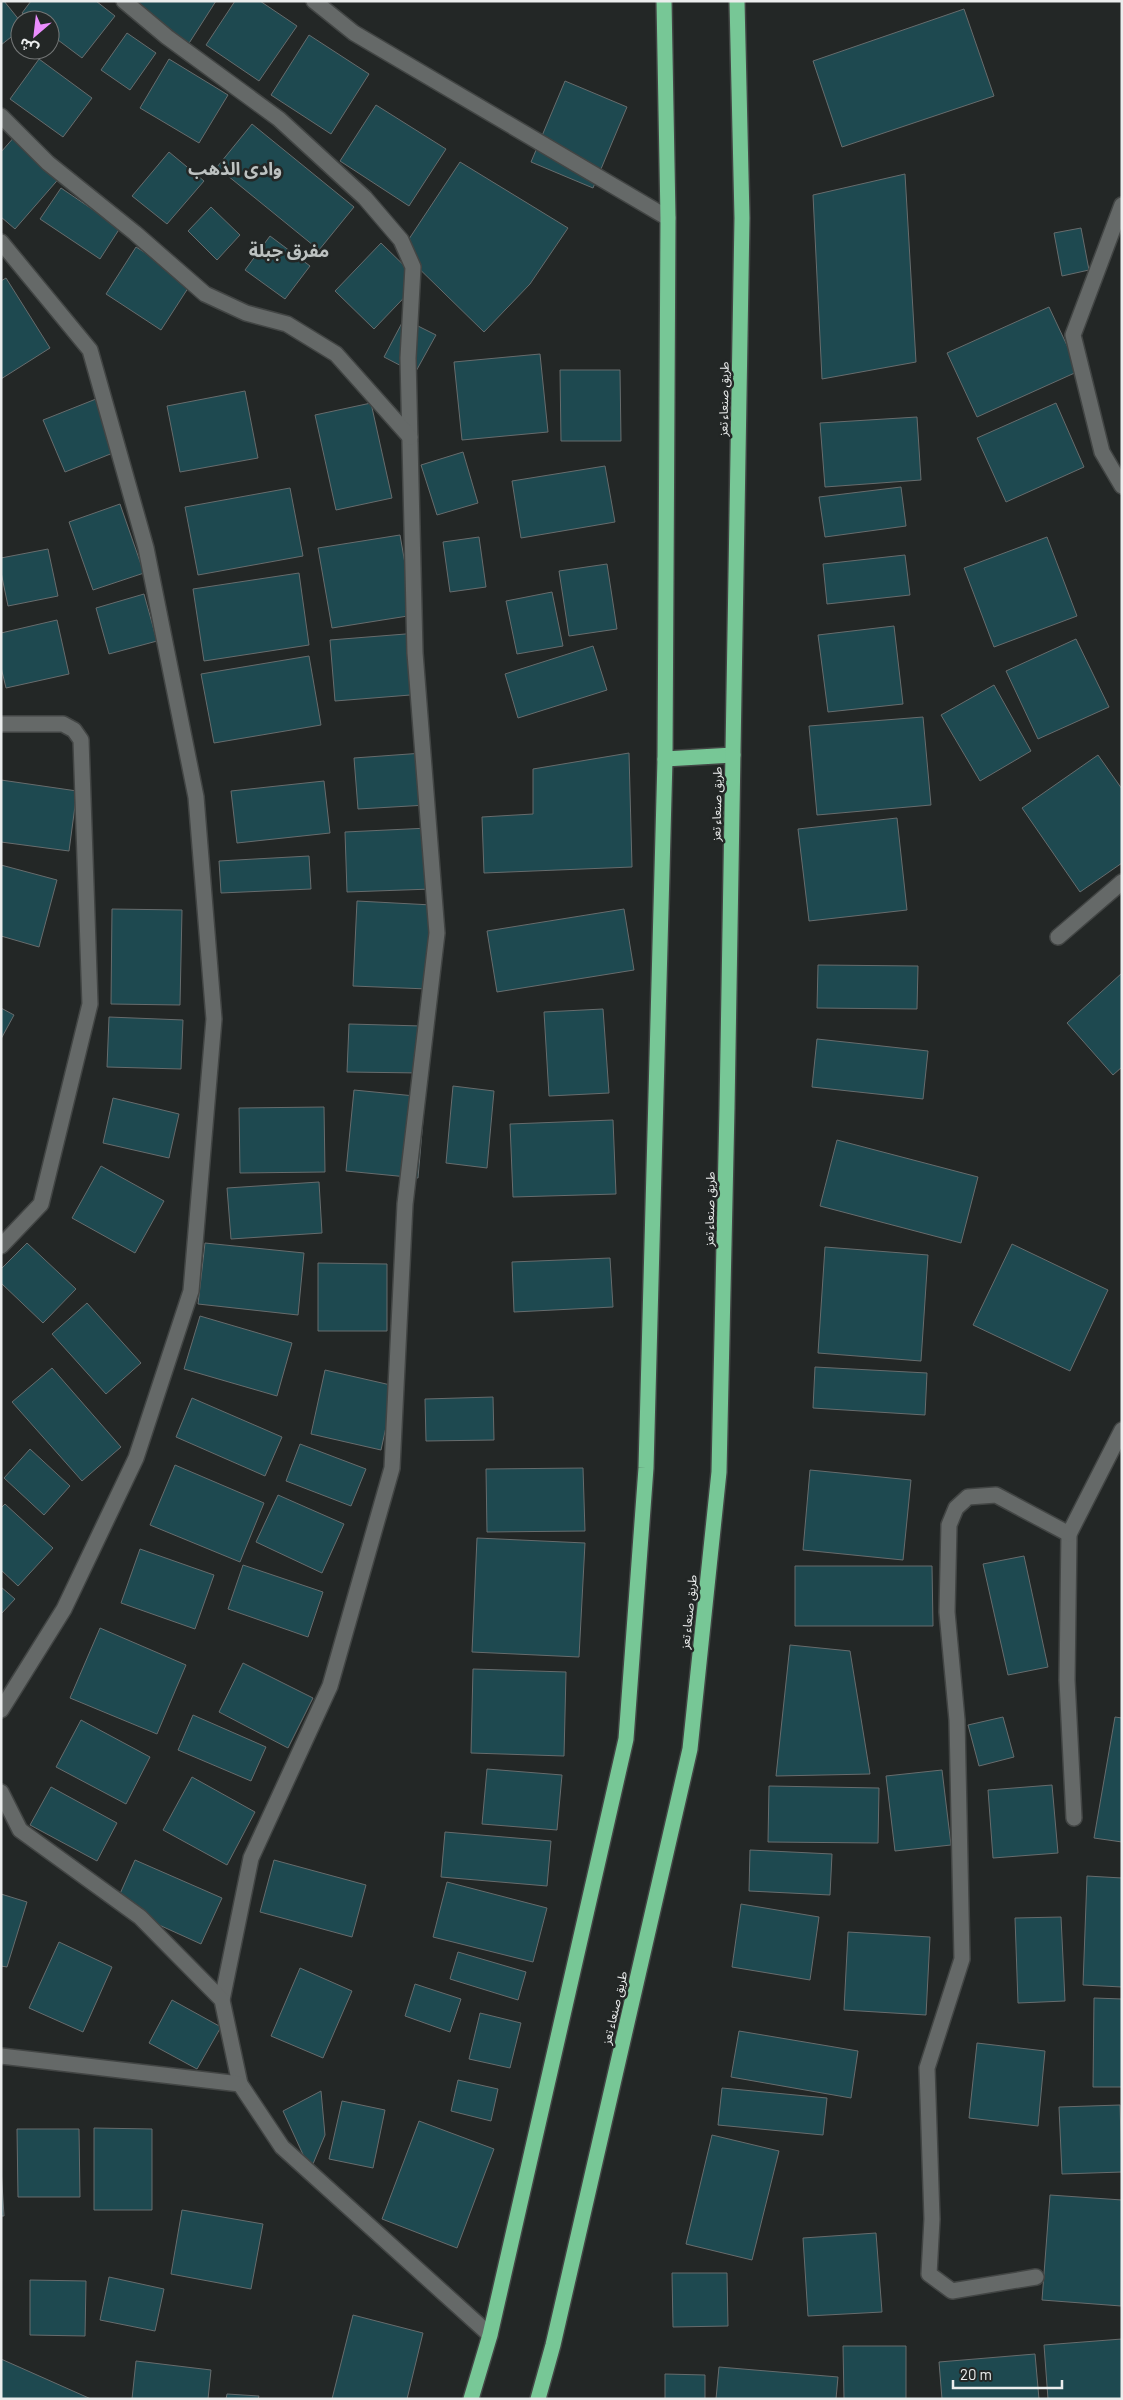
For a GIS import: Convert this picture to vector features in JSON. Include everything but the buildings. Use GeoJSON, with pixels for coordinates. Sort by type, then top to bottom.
{"type":"FeatureCollection","features":[{"type":"Feature","properties":{"kind":"highway"},"geometry":{"type":"LineString","coordinates":[[471,2399],[490,2335],[626,1739],[646,1468],[665,759],[668,218],[664,1]]}},
{"type":"Feature","properties":{"kind":"highway","name":"طريق صنعاء تعز"},"geometry":{"type":"LineString","coordinates":[[538,2399],[558,2326],[690,1749],[719,1472],[742,218],[737,1]]}},
{"type":"Feature","properties":{"kind":"highway"},"geometry":{"type":"LineString","coordinates":[[665,759],[733,755]]}},
{"type":"Feature","properties":{"kind":"street"},"geometry":{"type":"LineString","coordinates":[[124,1],[167,37],[279,119],[364,198],[401,240],[413,267],[408,358],[415,652],[438,933],[405,1204],[392,1468],[330,1686],[251,1858],[222,2000],[240,2084],[282,2147],[490,2335]]}},
{"type":"Feature","properties":{"kind":"street"},"geometry":{"type":"LineString","coordinates":[[314,1],[354,33],[668,218]]}},
{"type":"Feature","properties":{"kind":"street"},"geometry":{"type":"LineString","coordinates":[[1,116],[48,163],[135,233],[205,294],[246,313],[287,324],[336,354],[410,437]]}},
{"type":"Feature","properties":{"kind":"street"},"geometry":{"type":"LineString","coordinates":[[1122,205],[1073,335],[1102,452],[1122,486]]}},
{"type":"Feature","properties":{"kind":"street"},"geometry":{"type":"LineString","coordinates":[[1,242],[90,350],[146,548],[196,797],[214,1019],[190,1291],[136,1458],[64,1609],[1,1710]]}},
{"type":"Feature","properties":{"kind":"street"},"geometry":{"type":"LineString","coordinates":[[1,724],[64,724],[74,730],[81,740],[90,1004],[41,1204],[1,1246]]}},
{"type":"Feature","properties":{"kind":"street"},"geometry":{"type":"LineString","coordinates":[[1058,937],[1122,882]]}},
{"type":"Feature","properties":{"kind":"street"},"geometry":{"type":"LineString","coordinates":[[1074,1818],[1067,1680],[1068,1534],[1122,1430]]}},
{"type":"Feature","properties":{"kind":"street"},"geometry":{"type":"LineString","coordinates":[[1036,2277],[952,2291],[929,2274],[932,2219],[927,2068],[962,1959],[957,1720],[947,1612],[949,1525],[956,1508],[968,1497],[996,1495],[1068,1534]]}},
{"type":"Feature","properties":{"kind":"street"},"geometry":{"type":"LineString","coordinates":[[1,1792],[20,1830],[140,1917],[222,2000]]}},
{"type":"Feature","properties":{"kind":"street"},"geometry":{"type":"LineString","coordinates":[[1,2056],[240,2084]]}},
{"type":"Feature","properties":{"kind":"district","name":"وادى الذهب"},"geometry":{"type":"Point","coordinates":[235,169]}},
{"type":"Feature","properties":{"kind":"district","name":"مفرق جبلة"},"geometry":{"type":"Point","coordinates":[289,251]}}]}
